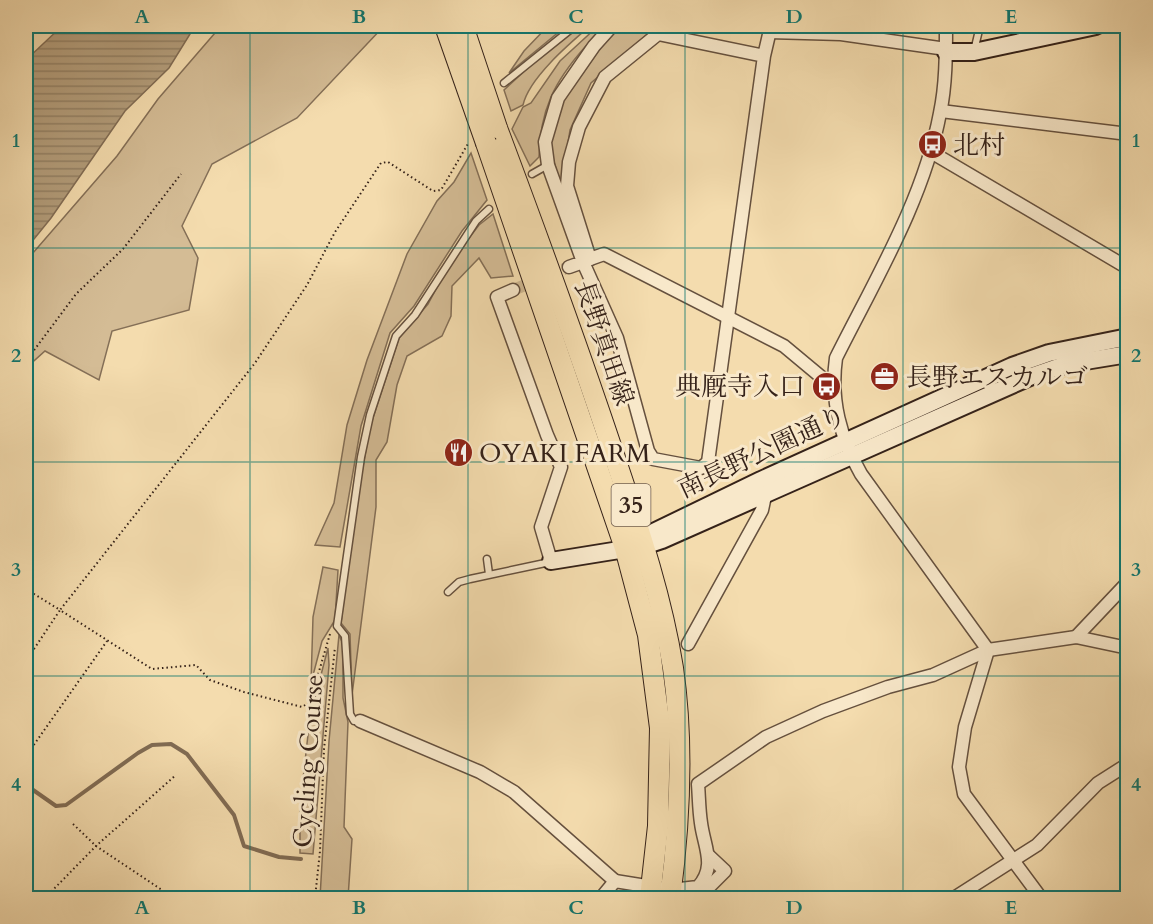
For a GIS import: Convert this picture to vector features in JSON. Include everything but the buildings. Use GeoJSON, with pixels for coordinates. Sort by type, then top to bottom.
{"type":"FeatureCollection","features":[{"type":"Feature","properties":{"kind":"main road","name":"長野真田線"},"geometry":{"type":"LineString","coordinates":[[445,26],[484,137],[637,543],[666,634],[677,711],[680,790],[671,894]]}},
{"type":"Feature","properties":{"kind":"main road","name":"長野真田線"},"geometry":{"type":"LineString","coordinates":[[463,26],[484,137]]}},
{"type":"Feature","properties":{"kind":"main road","name":"長野真田線"},"geometry":{"type":"LineString","coordinates":[[637,543],[660,728],[658,826],[650,893]]}},
{"type":"Feature","properties":{"kind":"street"},"geometry":{"type":"LineString","coordinates":[[612,26],[594,46],[558,98],[545,142],[548,165],[617,338],[648,452],[653,459],[701,468],[708,462],[764,56],[770,29],[841,34],[946,51],[974,52],[1096,26]]}},
{"type":"Feature","properties":{"kind":"street"},"geometry":{"type":"LineString","coordinates":[[946,26],[941,111],[931,152],[909,209],[836,358],[832,386],[849,449],[861,474],[988,650]]}},
{"type":"Feature","properties":{"kind":"street"},"geometry":{"type":"LineString","coordinates":[[586,261],[567,186],[568,162],[579,127],[605,77],[658,34],[764,56]]}},
{"type":"Feature","properties":{"kind":"street"},"geometry":{"type":"LineString","coordinates":[[941,111],[1128,134]]}},
{"type":"Feature","properties":{"kind":"street"},"geometry":{"type":"LineString","coordinates":[[931,152],[1128,268]]}},
{"type":"Feature","properties":{"kind":"street"},"geometry":{"type":"LineString","coordinates":[[569,267],[604,254],[784,346],[832,386]]}},
{"type":"Feature","properties":{"kind":"street"},"geometry":{"type":"LineString","coordinates":[[513,290],[497,297],[547,435],[561,467],[541,527],[551,561],[637,543]]}},
{"type":"Feature","properties":{"kind":"street","name":"南長野公園通り"},"geometry":{"type":"LineString","coordinates":[[637,543],[765,496],[849,449],[1012,366],[1058,350],[1128,337]]}},
{"type":"Feature","properties":{"kind":"street","name":"南長野公園通り"},"geometry":{"type":"LineString","coordinates":[[637,543],[849,449],[1032,376],[1067,364],[1128,354]]}},
{"type":"Feature","properties":{"kind":"street"},"geometry":{"type":"LineString","coordinates":[[688,644],[762,510],[765,496]]}},
{"type":"Feature","properties":{"kind":"street"},"geometry":{"type":"LineString","coordinates":[[1076,638],[1128,582]]}},
{"type":"Feature","properties":{"kind":"street"},"geometry":{"type":"LineString","coordinates":[[702,890],[709,856],[701,824],[698,784],[766,737],[824,711],[888,687],[933,675],[988,650],[1076,638],[1128,648]]}},
{"type":"Feature","properties":{"kind":"street"},"geometry":{"type":"LineString","coordinates":[[988,650],[965,727],[959,767],[964,794],[1041,898]]}},
{"type":"Feature","properties":{"kind":"street"},"geometry":{"type":"LineString","coordinates":[[360,721],[480,772],[514,792],[615,880],[650,893],[671,894],[702,890],[725,871],[709,856]]}},
{"type":"Feature","properties":{"kind":"street"},"geometry":{"type":"LineString","coordinates":[[954,898],[1037,845],[1098,783],[1128,765]]}},
{"type":"Feature","properties":{"kind":"street"},"geometry":{"type":"LineString","coordinates":[[601,898],[615,880]]}},
{"type":"Feature","properties":{"kind":"lane"},"geometry":{"type":"LineString","coordinates":[[504,83],[575,26]]}},
{"type":"Feature","properties":{"kind":"lane"},"geometry":{"type":"LineString","coordinates":[[974,52],[980,26]]}},
{"type":"Feature","properties":{"kind":"lane"},"geometry":{"type":"LineString","coordinates":[[532,174],[548,165]]}},
{"type":"Feature","properties":{"kind":"lane"},"geometry":{"type":"LineString","coordinates":[[360,721],[354,721],[350,714],[345,636],[337,626],[361,458],[370,415],[396,336],[415,315],[476,220],[489,209]]}},
{"type":"Feature","properties":{"kind":"lane"},"geometry":{"type":"LineString","coordinates":[[487,559],[489,574]]}},
{"type":"Feature","properties":{"kind":"lane"},"geometry":{"type":"LineString","coordinates":[[448,592],[459,582],[551,561]]}},
{"type":"Feature","properties":{"kind":"path"},"geometry":{"type":"LineString","coordinates":[[26,661],[60,610],[255,363],[307,285],[335,232],[381,163],[388,162],[433,191],[441,190],[484,137]]}},
{"type":"Feature","properties":{"kind":"path"},"geometry":{"type":"LineString","coordinates":[[26,361],[76,294],[123,249],[182,174]]}},
{"type":"Feature","properties":{"kind":"path"},"geometry":{"type":"LineString","coordinates":[[26,589],[152,669],[196,665],[210,680],[244,692],[302,707],[310,702],[329,635],[337,626]]}},
{"type":"Feature","properties":{"kind":"path","name":"Cycling Course"},"geometry":{"type":"LineString","coordinates":[[315,898],[320,851],[324,749],[337,626]]}},
{"type":"Feature","properties":{"kind":"path"},"geometry":{"type":"LineString","coordinates":[[26,756],[107,641]]}},
{"type":"Feature","properties":{"kind":"path"},"geometry":{"type":"LineString","coordinates":[[45,898],[96,846],[176,776]]}},
{"type":"Feature","properties":{"kind":"path"},"geometry":{"type":"LineString","coordinates":[[73,824],[96,846],[174,898]]}},
{"type":"Feature","properties":{"kind":"shaded area"},"geometry":{"type":"Polygon","coordinates":[[[62,26],[195,26],[169,68],[125,111],[51,218],[26,249],[26,60],[62,26]]]}},
{"type":"Feature","properties":{"kind":"shaded area"},"geometry":{"type":"Polygon","coordinates":[[[221,26],[384,26],[297,118],[212,164],[182,226],[198,258],[189,310],[112,331],[99,380],[45,351],[26,368],[26,261],[117,156],[158,99],[221,26]]]}},
{"type":"Feature","properties":{"kind":"shaded area"},"geometry":{"type":"Polygon","coordinates":[[[548,26],[566,26],[509,73],[524,51],[548,26]]]}},
{"type":"Feature","properties":{"kind":"shaded area"},"geometry":{"type":"Polygon","coordinates":[[[580,26],[590,26],[541,73],[523,105],[511,111],[504,90],[553,45],[580,26]]]}},
{"type":"Feature","properties":{"kind":"shaded area"},"geometry":{"type":"Polygon","coordinates":[[[598,26],[603,26],[574,60],[557,85],[542,125],[539,157],[530,166],[512,129],[523,107],[531,103],[560,61],[598,26]]]}},
{"type":"Feature","properties":{"kind":"shaded area"},"geometry":{"type":"Polygon","coordinates":[[[616,26],[652,26],[652,30],[591,83],[570,130],[561,188],[550,146],[563,101],[616,26]]]}},
{"type":"Feature","properties":{"kind":"shaded area"},"geometry":{"type":"Polygon","coordinates":[[[471,153],[487,200],[462,231],[414,306],[390,333],[361,426],[340,547],[315,545],[334,503],[347,425],[367,360],[407,254],[437,201],[454,182],[471,153]]]}},
{"type":"Feature","properties":{"kind":"shaded area"},"geometry":{"type":"Polygon","coordinates":[[[493,214],[513,276],[491,278],[479,258],[452,286],[451,316],[442,336],[407,356],[397,385],[387,442],[376,460],[376,507],[352,695],[350,634],[341,623],[354,517],[370,427],[399,338],[428,304],[450,263],[479,225],[493,214]]]}},
{"type":"Feature","properties":{"kind":"shaded area"},"geometry":{"type":"Polygon","coordinates":[[[323,567],[338,570],[335,620],[322,641],[311,683],[313,617],[323,567]]]}},
{"type":"Feature","properties":{"kind":"shaded area"},"geometry":{"type":"Polygon","coordinates":[[[339,635],[343,644],[343,698],[348,722],[344,827],[352,839],[348,898],[320,898],[329,741],[339,635]]]}},
{"type":"Feature","properties":{"kind":"shaded area"},"geometry":{"type":"Polygon","coordinates":[[[328,648],[329,665],[313,854],[300,853],[300,806],[310,717],[328,648]]]}},
{"type":"Feature","properties":{"kind":"waterway"},"geometry":{"type":"LineString","coordinates":[[26,785],[56,806],[66,805],[138,753],[152,745],[171,744],[187,754],[234,815],[244,846],[279,857],[301,859]]}},
{"type":"Feature","properties":{"kind":"tunnel"},"geometry":{"type":"LineString","coordinates":[[513,290],[569,267]]}},
{"type":"Feature","properties":{"kind":"place","name":"北村"},"geometry":{"type":"Point","coordinates":[932,145]}},
{"type":"Feature","properties":{"kind":"place","name":"長野エスカルゴ"},"geometry":{"type":"Point","coordinates":[885,377]}},
{"type":"Feature","properties":{"kind":"place","name":"典厩寺入口"},"geometry":{"type":"Point","coordinates":[826,386]}},
{"type":"Feature","properties":{"kind":"place","name":"OYAKI FARM"},"geometry":{"type":"Point","coordinates":[458,453]}}]}
